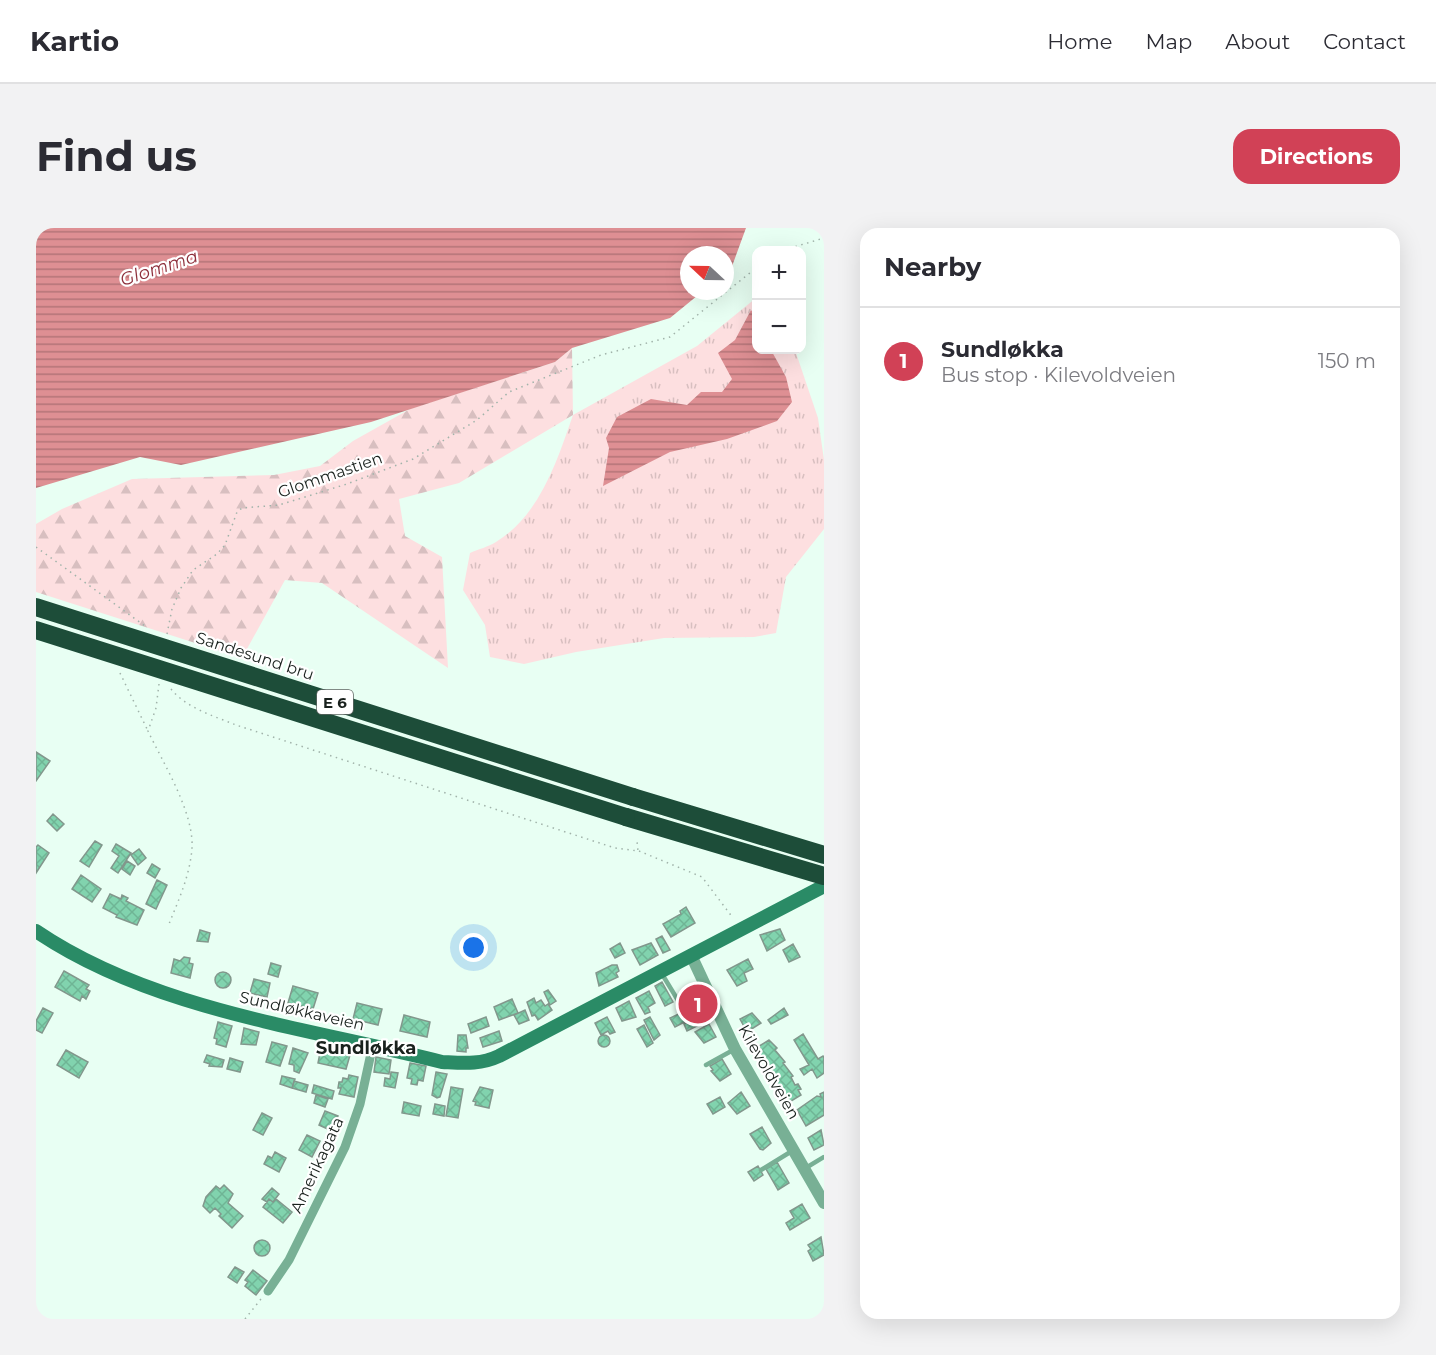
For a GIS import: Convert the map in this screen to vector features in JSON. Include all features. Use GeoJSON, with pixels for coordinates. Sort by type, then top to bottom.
{"type":"FeatureCollection","features":[{"type":"Feature","properties":{"kind":"highway","name":"Sandesund bru"},"geometry":{"type":"LineString","coordinates":[[36,607],[633,797],[824,855]]}},
{"type":"Feature","properties":{"kind":"highway","name":"E 6"},"geometry":{"type":"LineString","coordinates":[[36,630],[626,817],[824,876]]}},
{"type":"Feature","properties":{"kind":"main road","name":"Sundløkkaveien"},"geometry":{"type":"LineString","coordinates":[[36,932],[98,966],[156,989],[260,1020],[373,1044],[442,1062],[485,1063],[691,956],[739,928],[824,886]]}},
{"type":"Feature","properties":{"kind":"street","name":"Kilevoldveien"},"geometry":{"type":"LineString","coordinates":[[691,956],[735,1049],[824,1203]]}},
{"type":"Feature","properties":{"kind":"street","name":"Amerikagata"},"geometry":{"type":"LineString","coordinates":[[268,1291],[289,1260],[345,1147],[360,1104],[373,1044]]}},
{"type":"Feature","properties":{"kind":"lane"},"geometry":{"type":"LineString","coordinates":[[660,972],[682,1007]]}},
{"type":"Feature","properties":{"kind":"lane"},"geometry":{"type":"LineString","coordinates":[[706,1065],[735,1049]]}},
{"type":"Feature","properties":{"kind":"lane"},"geometry":{"type":"LineString","coordinates":[[760,1170],[794,1150]]}},
{"type":"Feature","properties":{"kind":"lane"},"geometry":{"type":"LineString","coordinates":[[804,1169],[824,1157]]}},
{"type":"Feature","properties":{"kind":"path"},"geometry":{"type":"LineString","coordinates":[[797,246],[824,238]]}},
{"type":"Feature","properties":{"kind":"path","name":"Glommastien"},"geometry":{"type":"LineString","coordinates":[[166,639],[172,609],[181,588],[193,570],[225,546],[237,512],[242,508],[279,505],[347,484],[413,459],[477,420],[508,393],[601,356],[670,337],[752,271]]}},
{"type":"Feature","properties":{"kind":"path"},"geometry":{"type":"LineString","coordinates":[[120,672],[178,794],[188,823],[192,846],[183,891],[169,924]]}},
{"type":"Feature","properties":{"kind":"path"},"geometry":{"type":"LineString","coordinates":[[148,731],[156,708],[159,684]]}},
{"type":"Feature","properties":{"kind":"path"},"geometry":{"type":"LineString","coordinates":[[638,850],[689,874],[702,877],[727,906],[739,928]]}},
{"type":"Feature","properties":{"kind":"path"},"geometry":{"type":"LineString","coordinates":[[245,1319],[268,1291]]}},
{"type":"Feature","properties":{"kind":"green space"},"geometry":{"type":"Polygon","coordinates":[[[752,301],[752,354],[796,354],[818,418],[824,460],[824,529],[786,577],[776,633],[754,637],[664,638],[576,652],[524,664],[490,657],[485,625],[463,590],[470,553],[496,542],[524,517],[545,486],[573,415],[697,346],[752,301]]]}},
{"type":"Feature","properties":{"kind":"green space"},"geometry":{"type":"Polygon","coordinates":[[[572,348],[573,415],[459,483],[399,499],[405,536],[442,557],[448,668],[322,583],[285,580],[242,658],[36,592],[36,524],[62,509],[132,479],[274,475],[320,466],[353,441],[410,409],[555,362],[572,348]]]}},
{"type":"Feature","properties":{"kind":"water","name":"Glomma"},"geometry":{"type":"Polygon","coordinates":[[[36,228],[746,228],[734,261],[734,246],[680,246],[680,300],[692,300],[670,318],[572,348],[555,362],[371,422],[181,465],[140,457],[36,488],[36,228]]]}},
{"type":"Feature","properties":{"kind":"water"},"geometry":{"type":"Polygon","coordinates":[[[751,310],[752,354],[773,354],[786,377],[792,402],[777,421],[727,439],[670,452],[603,486],[609,448],[606,438],[617,417],[651,399],[687,405],[701,392],[722,392],[732,379],[718,353],[735,340],[751,310]]]}},
{"type":"Feature","properties":{"kind":"building"},"geometry":{"type":"Polygon","coordinates":[[[36,752],[50,761],[36,781],[36,752]]]}},
{"type":"Feature","properties":{"kind":"building"},"geometry":{"type":"Polygon","coordinates":[[[53,814],[64,824],[57,831],[47,821],[53,814]]]}},
{"type":"Feature","properties":{"kind":"building"},"geometry":{"type":"Polygon","coordinates":[[[95,841],[102,845],[89,867],[80,861],[95,841]]]}},
{"type":"Feature","properties":{"kind":"building"},"geometry":{"type":"Polygon","coordinates":[[[116,844],[131,853],[118,873],[111,868],[119,856],[112,851],[116,844]]]}},
{"type":"Feature","properties":{"kind":"building"},"geometry":{"type":"Polygon","coordinates":[[[38,845],[49,853],[36,873],[36,847],[38,845]]]}},
{"type":"Feature","properties":{"kind":"building"},"geometry":{"type":"Polygon","coordinates":[[[139,849],[146,858],[138,865],[131,855],[139,849]]]}},
{"type":"Feature","properties":{"kind":"building"},"geometry":{"type":"Polygon","coordinates":[[[127,861],[135,866],[130,875],[122,869],[127,861]]]}},
{"type":"Feature","properties":{"kind":"building"},"geometry":{"type":"Polygon","coordinates":[[[152,864],[160,869],[155,878],[147,873],[152,864]]]}},
{"type":"Feature","properties":{"kind":"building"},"geometry":{"type":"Polygon","coordinates":[[[81,875],[101,889],[92,902],[72,889],[81,875]]]}},
{"type":"Feature","properties":{"kind":"building"},"geometry":{"type":"Polygon","coordinates":[[[157,880],[167,885],[156,909],[146,904],[157,880]]]}},
{"type":"Feature","properties":{"kind":"building"},"geometry":{"type":"Polygon","coordinates":[[[110,894],[121,899],[122,895],[128,898],[126,901],[144,910],[137,925],[116,917],[117,915],[103,908],[110,894]]]}},
{"type":"Feature","properties":{"kind":"building"},"geometry":{"type":"Polygon","coordinates":[[[686,907],[695,923],[671,937],[663,924],[681,914],[680,911],[686,907]]]}},
{"type":"Feature","properties":{"kind":"building"},"geometry":{"type":"Polygon","coordinates":[[[780,929],[785,940],[767,951],[760,935],[780,929]]]}},
{"type":"Feature","properties":{"kind":"building"},"geometry":{"type":"Polygon","coordinates":[[[200,930],[210,933],[208,942],[197,941],[200,930]]]}},
{"type":"Feature","properties":{"kind":"building"},"geometry":{"type":"Polygon","coordinates":[[[662,936],[670,950],[663,953],[656,939],[662,936]]]}},
{"type":"Feature","properties":{"kind":"building"},"geometry":{"type":"Polygon","coordinates":[[[620,943],[625,953],[615,958],[610,949],[620,943]]]}},
{"type":"Feature","properties":{"kind":"building"},"geometry":{"type":"Polygon","coordinates":[[[651,943],[658,955],[640,965],[632,950],[651,943]]]}},
{"type":"Feature","properties":{"kind":"building"},"geometry":{"type":"Polygon","coordinates":[[[793,944],[800,957],[789,962],[783,950],[793,944]]]}},
{"type":"Feature","properties":{"kind":"building"},"geometry":{"type":"Polygon","coordinates":[[[184,957],[190,958],[189,963],[193,964],[190,978],[171,973],[174,959],[180,961],[184,957]]]}},
{"type":"Feature","properties":{"kind":"building"},"geometry":{"type":"Polygon","coordinates":[[[748,959],[753,969],[744,973],[747,981],[737,986],[727,970],[748,959]]]}},
{"type":"Feature","properties":{"kind":"building"},"geometry":{"type":"Polygon","coordinates":[[[271,963],[281,966],[278,977],[268,974],[271,963]]]}},
{"type":"Feature","properties":{"kind":"building"},"geometry":{"type":"Polygon","coordinates":[[[617,965],[618,977],[599,986],[596,973],[617,965]]]}},
{"type":"Feature","properties":{"kind":"building"},"geometry":{"type":"Polygon","coordinates":[[[64,971],[89,985],[86,989],[90,991],[86,999],[82,996],[80,1001],[55,987],[64,971]]]}},
{"type":"Feature","properties":{"kind":"building"},"geometry":{"type":"Polygon","coordinates":[[[223,972],[231,980],[223,988],[215,980],[223,972]]]}},
{"type":"Feature","properties":{"kind":"building"},"geometry":{"type":"Polygon","coordinates":[[[254,979],[270,983],[267,997],[250,993],[254,979]]]}},
{"type":"Feature","properties":{"kind":"building"},"geometry":{"type":"Polygon","coordinates":[[[662,982],[673,1002],[665,1006],[655,986],[662,982]]]}},
{"type":"Feature","properties":{"kind":"building"},"geometry":{"type":"Polygon","coordinates":[[[293,986],[318,993],[313,1009],[288,1003],[293,986]]]}},
{"type":"Feature","properties":{"kind":"building"},"geometry":{"type":"Polygon","coordinates":[[[548,990],[556,1001],[550,1005],[544,992],[548,990]]]}},
{"type":"Feature","properties":{"kind":"building"},"geometry":{"type":"Polygon","coordinates":[[[649,991],[655,1003],[648,1007],[650,1012],[645,1014],[636,998],[649,991]]]}},
{"type":"Feature","properties":{"kind":"building"},"geometry":{"type":"Polygon","coordinates":[[[534,998],[536,1003],[541,1000],[552,1010],[538,1020],[535,1015],[532,1016],[527,1002],[534,998]]]}},
{"type":"Feature","properties":{"kind":"building"},"geometry":{"type":"Polygon","coordinates":[[[512,999],[518,1013],[499,1020],[494,1007],[512,999]]]}},
{"type":"Feature","properties":{"kind":"building"},"geometry":{"type":"Polygon","coordinates":[[[629,1001],[636,1017],[622,1021],[616,1008],[629,1001]]]}},
{"type":"Feature","properties":{"kind":"building"},"geometry":{"type":"Polygon","coordinates":[[[357,1003],[382,1009],[378,1025],[353,1019],[357,1003]]]}},
{"type":"Feature","properties":{"kind":"building"},"geometry":{"type":"Polygon","coordinates":[[[698,1005],[702,1013],[675,1027],[670,1018],[683,1012],[681,1010],[688,1006],[689,1009],[698,1005]]]}},
{"type":"Feature","properties":{"kind":"building"},"geometry":{"type":"Polygon","coordinates":[[[43,1008],[53,1013],[42,1033],[36,1030],[36,1021],[43,1008]]]}},
{"type":"Feature","properties":{"kind":"building"},"geometry":{"type":"Polygon","coordinates":[[[784,1008],[788,1015],[771,1024],[768,1020],[784,1008]]]}},
{"type":"Feature","properties":{"kind":"building"},"geometry":{"type":"Polygon","coordinates":[[[525,1010],[529,1020],[519,1024],[514,1015],[525,1010]]]}},
{"type":"Feature","properties":{"kind":"building"},"geometry":{"type":"Polygon","coordinates":[[[752,1013],[761,1023],[747,1032],[740,1019],[752,1013]]]}},
{"type":"Feature","properties":{"kind":"building"},"geometry":{"type":"Polygon","coordinates":[[[703,1014],[707,1021],[687,1031],[684,1024],[703,1014]]]}},
{"type":"Feature","properties":{"kind":"building"},"geometry":{"type":"Polygon","coordinates":[[[404,1015],[430,1022],[427,1037],[400,1031],[404,1015]]]}},
{"type":"Feature","properties":{"kind":"building"},"geometry":{"type":"Polygon","coordinates":[[[486,1017],[489,1026],[471,1033],[468,1024],[486,1017]]]}},
{"type":"Feature","properties":{"kind":"building"},"geometry":{"type":"Polygon","coordinates":[[[607,1017],[615,1032],[610,1034],[608,1031],[601,1035],[595,1023],[607,1017]]]}},
{"type":"Feature","properties":{"kind":"building"},"geometry":{"type":"Polygon","coordinates":[[[650,1017],[660,1035],[654,1040],[644,1020],[650,1017]]]}},
{"type":"Feature","properties":{"kind":"building"},"geometry":{"type":"Polygon","coordinates":[[[218,1022],[232,1026],[226,1047],[216,1044],[217,1039],[214,1038],[218,1022]]]}},
{"type":"Feature","properties":{"kind":"building"},"geometry":{"type":"Polygon","coordinates":[[[709,1024],[716,1037],[704,1043],[695,1032],[709,1024]]]}},
{"type":"Feature","properties":{"kind":"building"},"geometry":{"type":"Polygon","coordinates":[[[644,1025],[653,1043],[647,1047],[637,1029],[644,1025]]]}},
{"type":"Feature","properties":{"kind":"building"},"geometry":{"type":"Polygon","coordinates":[[[244,1028],[259,1032],[256,1045],[241,1044],[244,1028]]]}},
{"type":"Feature","properties":{"kind":"building"},"geometry":{"type":"Polygon","coordinates":[[[499,1031],[502,1041],[483,1047],[480,1038],[499,1031]]]}},
{"type":"Feature","properties":{"kind":"building"},"geometry":{"type":"Polygon","coordinates":[[[803,1034],[818,1059],[823,1056],[824,1058],[824,1073],[817,1078],[812,1069],[804,1075],[800,1069],[809,1065],[794,1040],[803,1034]]]}},
{"type":"Feature","properties":{"kind":"building"},"geometry":{"type":"Polygon","coordinates":[[[458,1035],[466,1035],[468,1048],[466,1052],[457,1051],[458,1035]]]}},
{"type":"Feature","properties":{"kind":"building"},"geometry":{"type":"Polygon","coordinates":[[[604,1035],[610,1041],[604,1047],[598,1041],[604,1035]]]}},
{"type":"Feature","properties":{"kind":"building"},"geometry":{"type":"Polygon","coordinates":[[[769,1040],[777,1048],[775,1050],[793,1076],[791,1077],[795,1085],[798,1084],[801,1089],[798,1090],[801,1095],[788,1103],[756,1048],[769,1040]]]}},
{"type":"Feature","properties":{"kind":"building"},"geometry":{"type":"Polygon","coordinates":[[[272,1042],[287,1046],[280,1066],[266,1062],[272,1042]]]}},
{"type":"Feature","properties":{"kind":"building"},"geometry":{"type":"Polygon","coordinates":[[[293,1048],[308,1053],[299,1073],[294,1071],[294,1065],[289,1064],[293,1048]]]}},
{"type":"Feature","properties":{"kind":"building"},"geometry":{"type":"Polygon","coordinates":[[[321,1048],[350,1055],[346,1069],[318,1063],[321,1048]]]}},
{"type":"Feature","properties":{"kind":"building"},"geometry":{"type":"Polygon","coordinates":[[[66,1050],[88,1062],[79,1078],[57,1065],[66,1050]]]}},
{"type":"Feature","properties":{"kind":"building"},"geometry":{"type":"Polygon","coordinates":[[[207,1055],[224,1060],[222,1067],[209,1066],[210,1064],[204,1062],[207,1055]]]}},
{"type":"Feature","properties":{"kind":"building"},"geometry":{"type":"Polygon","coordinates":[[[376,1057],[391,1060],[389,1074],[374,1072],[376,1057]]]}},
{"type":"Feature","properties":{"kind":"building"},"geometry":{"type":"Polygon","coordinates":[[[230,1058],[243,1062],[240,1072],[227,1069],[230,1058]]]}},
{"type":"Feature","properties":{"kind":"building"},"geometry":{"type":"Polygon","coordinates":[[[722,1059],[731,1074],[720,1081],[711,1071],[713,1070],[710,1066],[722,1059]]]}},
{"type":"Feature","properties":{"kind":"building"},"geometry":{"type":"Polygon","coordinates":[[[410,1063],[426,1066],[423,1081],[418,1080],[417,1085],[411,1084],[412,1079],[407,1078],[410,1063]]]}},
{"type":"Feature","properties":{"kind":"building"},"geometry":{"type":"Polygon","coordinates":[[[391,1072],[398,1073],[395,1088],[384,1086],[385,1078],[390,1079],[391,1072]]]}},
{"type":"Feature","properties":{"kind":"building"},"geometry":{"type":"Polygon","coordinates":[[[436,1072],[447,1074],[440,1097],[437,1098],[432,1095],[436,1072]]]}},
{"type":"Feature","properties":{"kind":"building"},"geometry":{"type":"Polygon","coordinates":[[[349,1075],[358,1077],[354,1097],[339,1094],[341,1088],[338,1088],[339,1082],[342,1082],[343,1078],[348,1079],[349,1075]]]}},
{"type":"Feature","properties":{"kind":"building"},"geometry":{"type":"Polygon","coordinates":[[[282,1076],[295,1079],[292,1088],[280,1084],[282,1076]]]}},
{"type":"Feature","properties":{"kind":"building"},"geometry":{"type":"Polygon","coordinates":[[[294,1081],[308,1085],[306,1092],[292,1088],[294,1081]]]}},
{"type":"Feature","properties":{"kind":"building"},"geometry":{"type":"Polygon","coordinates":[[[314,1085],[334,1091],[332,1099],[312,1093],[314,1085]]]}},
{"type":"Feature","properties":{"kind":"building"},"geometry":{"type":"Polygon","coordinates":[[[451,1087],[463,1089],[458,1118],[446,1116],[451,1087]]]}},
{"type":"Feature","properties":{"kind":"building"},"geometry":{"type":"Polygon","coordinates":[[[480,1087],[493,1090],[489,1108],[475,1105],[476,1102],[473,1101],[480,1087]]]}},
{"type":"Feature","properties":{"kind":"building"},"geometry":{"type":"Polygon","coordinates":[[[741,1092],[750,1106],[737,1114],[728,1103],[741,1092]]]}},
{"type":"Feature","properties":{"kind":"building"},"geometry":{"type":"Polygon","coordinates":[[[824,1092],[824,1115],[806,1126],[797,1110],[817,1096],[821,1097],[820,1094],[824,1092]]]}},
{"type":"Feature","properties":{"kind":"building"},"geometry":{"type":"Polygon","coordinates":[[[316,1095],[328,1099],[325,1107],[314,1103],[316,1095]]]}},
{"type":"Feature","properties":{"kind":"building"},"geometry":{"type":"Polygon","coordinates":[[[720,1097],[725,1107],[713,1114],[707,1104],[720,1097]]]}},
{"type":"Feature","properties":{"kind":"building"},"geometry":{"type":"Polygon","coordinates":[[[404,1102],[421,1106],[419,1116],[402,1113],[404,1102]]]}},
{"type":"Feature","properties":{"kind":"building"},"geometry":{"type":"Polygon","coordinates":[[[435,1104],[445,1106],[444,1116],[433,1114],[435,1104]]]}},
{"type":"Feature","properties":{"kind":"building"},"geometry":{"type":"Polygon","coordinates":[[[325,1111],[338,1116],[332,1131],[319,1125],[325,1111]]]}},
{"type":"Feature","properties":{"kind":"building"},"geometry":{"type":"Polygon","coordinates":[[[262,1113],[272,1118],[263,1135],[253,1130],[262,1113]]]}},
{"type":"Feature","properties":{"kind":"building"},"geometry":{"type":"Polygon","coordinates":[[[762,1127],[771,1143],[763,1150],[750,1134],[762,1127]]]}},
{"type":"Feature","properties":{"kind":"building"},"geometry":{"type":"Polygon","coordinates":[[[821,1130],[824,1145],[814,1150],[808,1138],[821,1130]]]}},
{"type":"Feature","properties":{"kind":"building"},"geometry":{"type":"Polygon","coordinates":[[[307,1135],[320,1141],[312,1157],[299,1150],[307,1135]]]}},
{"type":"Feature","properties":{"kind":"building"},"geometry":{"type":"Polygon","coordinates":[[[275,1152],[286,1158],[279,1172],[264,1164],[268,1156],[272,1158],[275,1152]]]}},
{"type":"Feature","properties":{"kind":"building"},"geometry":{"type":"Polygon","coordinates":[[[777,1162],[789,1183],[778,1190],[766,1169],[777,1162]]]}},
{"type":"Feature","properties":{"kind":"building"},"geometry":{"type":"Polygon","coordinates":[[[758,1166],[763,1175],[754,1181],[748,1172],[758,1166]]]}},
{"type":"Feature","properties":{"kind":"building"},"geometry":{"type":"Polygon","coordinates":[[[224,1185],[233,1194],[228,1203],[243,1216],[232,1228],[219,1216],[221,1214],[215,1208],[210,1213],[203,1206],[206,1197],[216,1186],[220,1189],[224,1185]]]}},
{"type":"Feature","properties":{"kind":"building"},"geometry":{"type":"Polygon","coordinates":[[[272,1188],[279,1194],[273,1202],[269,1199],[267,1202],[262,1199],[272,1188]]]}},
{"type":"Feature","properties":{"kind":"building"},"geometry":{"type":"Polygon","coordinates":[[[269,1199],[273,1202],[276,1199],[292,1212],[283,1223],[263,1207],[269,1199]]]}},
{"type":"Feature","properties":{"kind":"building"},"geometry":{"type":"Polygon","coordinates":[[[802,1204],[810,1218],[790,1230],[786,1223],[794,1218],[790,1211],[802,1204]]]}},
{"type":"Feature","properties":{"kind":"building"},"geometry":{"type":"Polygon","coordinates":[[[821,1237],[824,1255],[813,1261],[808,1245],[821,1237]]]}},
{"type":"Feature","properties":{"kind":"building"},"geometry":{"type":"Polygon","coordinates":[[[259,1240],[265,1240],[270,1248],[268,1254],[259,1256],[254,1251],[254,1245],[259,1240]]]}},
{"type":"Feature","properties":{"kind":"building"},"geometry":{"type":"Polygon","coordinates":[[[235,1267],[244,1272],[237,1283],[228,1277],[235,1267]]]}},
{"type":"Feature","properties":{"kind":"building"},"geometry":{"type":"Polygon","coordinates":[[[253,1270],[267,1281],[256,1295],[245,1286],[248,1282],[245,1280],[253,1270]]]}},
{"type":"Feature","properties":{"kind":"place","name":"Sundløkka"},"geometry":{"type":"Point","coordinates":[698,1004]}},
{"type":"Feature","properties":{"kind":"district","name":"Sundløkka"},"geometry":{"type":"Point","coordinates":[366,1048]}}]}
